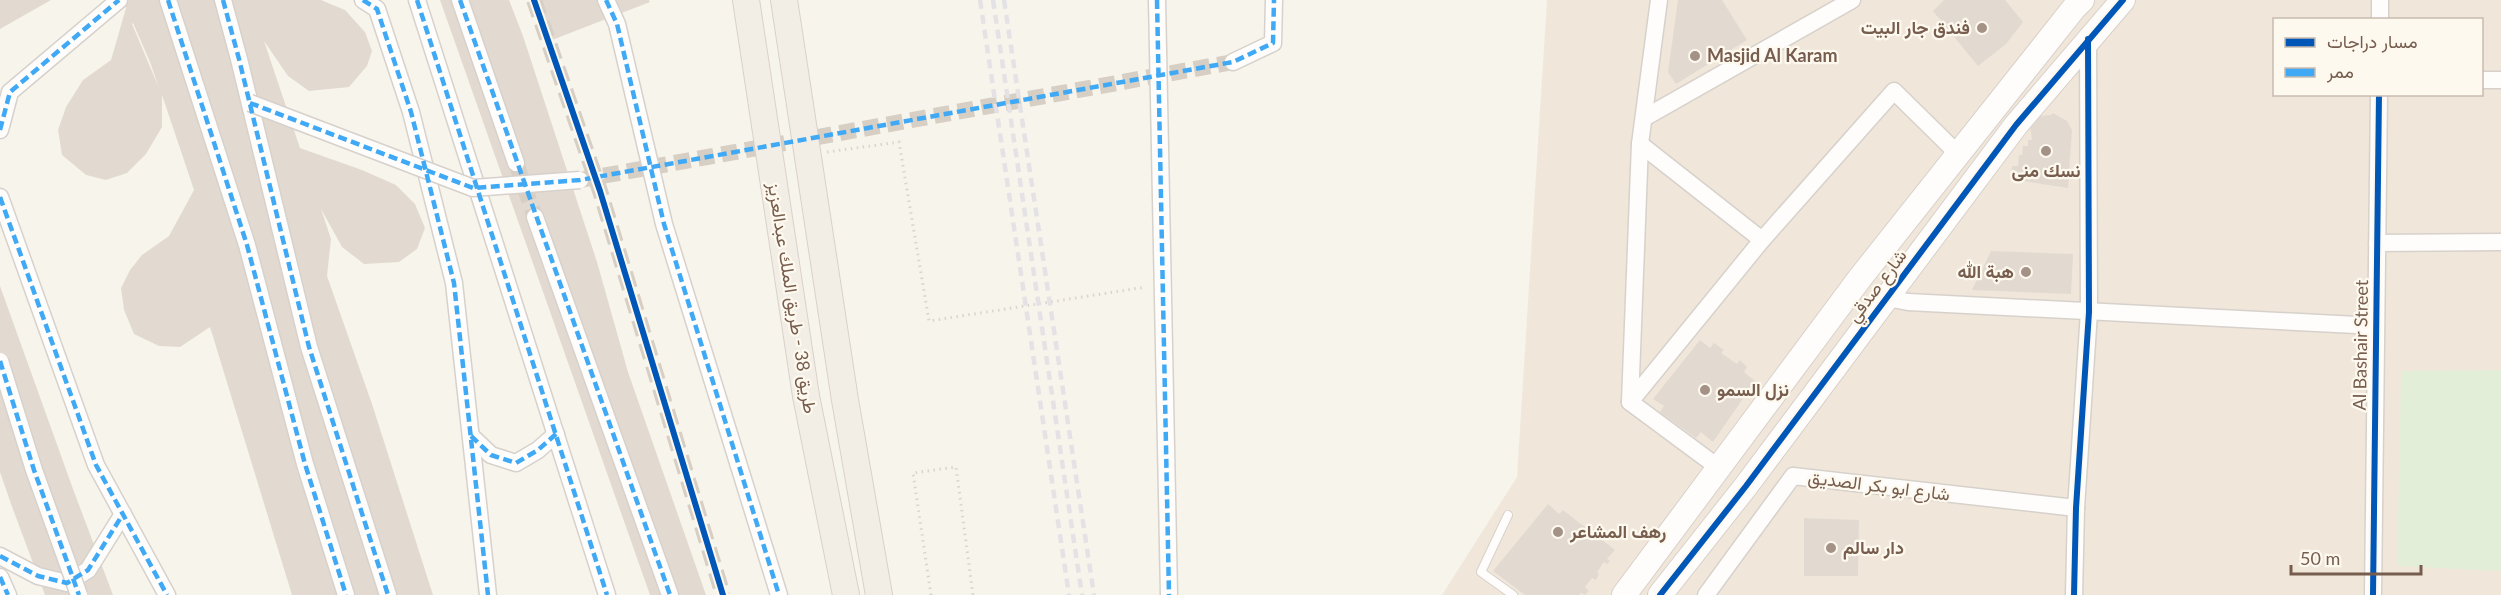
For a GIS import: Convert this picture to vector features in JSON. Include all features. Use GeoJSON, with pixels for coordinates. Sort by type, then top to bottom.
{"type":"FeatureCollection","features":[{"type":"Feature","properties":{"kind":"main road","name":"طريق 38 - طريق الملك عبدالعزيز"},"geometry":{"type":"LineString","coordinates":[[746,0],[807,396],[846,595]]}},
{"type":"Feature","properties":{"kind":"main road","name":"طريق 38 - طريق الملك عبدالعزيز"},"geometry":{"type":"LineString","coordinates":[[784,0],[845,400],[879,595]]}},
{"type":"Feature","properties":{"kind":"street"},"geometry":{"type":"LineString","coordinates":[[0,130],[10,92],[118,0]]}},
{"type":"Feature","properties":{"kind":"street"},"geometry":{"type":"LineString","coordinates":[[168,0],[247,245],[305,464],[346,595]]}},
{"type":"Feature","properties":{"kind":"street"},"geometry":{"type":"LineString","coordinates":[[223,0],[309,347],[388,595]]}},
{"type":"Feature","properties":{"kind":"street"},"geometry":{"type":"LineString","coordinates":[[363,0],[377,9],[411,112],[454,283],[488,595]]}},
{"type":"Feature","properties":{"kind":"street"},"geometry":{"type":"LineString","coordinates":[[417,0],[607,595]]}},
{"type":"Feature","properties":{"kind":"street"},"geometry":{"type":"LineString","coordinates":[[460,0],[516,163]]}},
{"type":"Feature","properties":{"kind":"street"},"geometry":{"type":"LineString","coordinates":[[606,0],[617,24],[664,224],[779,595]]}},
{"type":"Feature","properties":{"kind":"street"},"geometry":{"type":"LineString","coordinates":[[1157,0],[1168,595]]}},
{"type":"Feature","properties":{"kind":"street"},"geometry":{"type":"LineString","coordinates":[[1233,62],[1273,43],[1274,0]]}},
{"type":"Feature","properties":{"kind":"street"},"geometry":{"type":"LineString","coordinates":[[1630,402],[1640,144],[1659,0]]}},
{"type":"Feature","properties":{"kind":"street"},"geometry":{"type":"LineString","coordinates":[[1644,118],[1852,0]]}},
{"type":"Feature","properties":{"kind":"street","name":"شارع صدقي"},"geometry":{"type":"LineString","coordinates":[[1660,595],[1746,486],[2016,125],[2123,0]]}},
{"type":"Feature","properties":{"kind":"street"},"geometry":{"type":"LineString","coordinates":[[2380,0],[2380,18]]}},
{"type":"Feature","properties":{"kind":"street","name":"شارع صدقي"},"geometry":{"type":"LineString","coordinates":[[1623,595],[1860,278],[2075,3]]}},
{"type":"Feature","properties":{"kind":"street"},"geometry":{"type":"LineString","coordinates":[[2074,595],[2076,508],[2090,312],[2088,39]]}},
{"type":"Feature","properties":{"kind":"street"},"geometry":{"type":"LineString","coordinates":[[2483,80],[2501,80]]}},
{"type":"Feature","properties":{"kind":"street"},"geometry":{"type":"LineString","coordinates":[[1630,402],[1762,240],[1894,91],[1958,154]]}},
{"type":"Feature","properties":{"kind":"street","name":"Al Bashair Street"},"geometry":{"type":"LineString","coordinates":[[2373,595],[2379,96]]}},
{"type":"Feature","properties":{"kind":"street"},"geometry":{"type":"LineString","coordinates":[[250,103],[472,188],[580,180]]}},
{"type":"Feature","properties":{"kind":"street"},"geometry":{"type":"LineString","coordinates":[[1640,144],[1762,240]]}},
{"type":"Feature","properties":{"kind":"street"},"geometry":{"type":"LineString","coordinates":[[2,208],[96,465],[167,595]]}},
{"type":"Feature","properties":{"kind":"street"},"geometry":{"type":"LineString","coordinates":[[535,217],[670,595]]}},
{"type":"Feature","properties":{"kind":"street"},"geometry":{"type":"LineString","coordinates":[[2377,243],[2501,242]]}},
{"type":"Feature","properties":{"kind":"street"},"geometry":{"type":"LineString","coordinates":[[1860,278],[1887,298],[1908,302],[2376,326]]}},
{"type":"Feature","properties":{"kind":"street"},"geometry":{"type":"LineString","coordinates":[[0,361],[33,470],[79,595]]}},
{"type":"Feature","properties":{"kind":"street"},"geometry":{"type":"LineString","coordinates":[[1630,402],[1746,486]]}},
{"type":"Feature","properties":{"kind":"street"},"geometry":{"type":"LineString","coordinates":[[471,436],[491,455],[516,463],[538,450],[556,434]]}},
{"type":"Feature","properties":{"kind":"street","name":"شارع ابو بكر الصديق"},"geometry":{"type":"LineString","coordinates":[[1708,593],[1793,476],[2076,508]]}},
{"type":"Feature","properties":{"kind":"street"},"geometry":{"type":"LineString","coordinates":[[0,556],[38,576],[67,583],[88,570],[123,514]]}},
{"type":"Feature","properties":{"kind":"street"},"geometry":{"type":"LineString","coordinates":[[0,577],[8,595]]}},
{"type":"Feature","properties":{"kind":"lane"},"geometry":{"type":"LineString","coordinates":[[1508,515],[1481,572],[1513,595]]}},
{"type":"Feature","properties":{"kind":"path"},"geometry":{"type":"LineString","coordinates":[[808,155],[899,142],[929,321],[1163,284]]}},
{"type":"Feature","properties":{"kind":"path"},"geometry":{"type":"LineString","coordinates":[[931,595],[913,473],[956,467],[973,595]]}},
{"type":"Feature","properties":{"kind":"shaded area"},"geometry":{"type":"Polygon","coordinates":[[[1547,0],[2501,0],[2501,595],[1442,595],[1517,477],[1547,0]]]}},
{"type":"Feature","properties":{"kind":"green space"},"geometry":{"type":"Polygon","coordinates":[[[2501,370],[2501,571],[2397,566],[2401,371],[2501,370]]]}},
{"type":"Feature","properties":{"kind":"building"},"geometry":{"type":"Polygon","coordinates":[[[0,0],[51,0],[0,29],[0,0]]]}},
{"type":"Feature","properties":{"kind":"building"},"geometry":{"type":"Polygon","coordinates":[[[122,0],[321,0],[345,10],[365,32],[372,51],[367,66],[349,87],[309,91],[288,76],[264,41],[300,148],[396,185],[415,204],[425,228],[417,249],[399,262],[364,264],[342,247],[321,209],[331,239],[327,276],[372,404],[433,595],[292,595],[210,327],[180,347],[159,346],[134,334],[124,310],[121,288],[130,270],[142,255],[169,236],[194,190],[162,95],[162,127],[146,154],[127,173],[106,180],[86,175],[62,155],[58,130],[66,107],[83,80],[111,60],[126,8],[122,0]],[[133,23],[159,88],[150,62],[133,23]]]}},
{"type":"Feature","properties":{"kind":"building"},"geometry":{"type":"Polygon","coordinates":[[[440,0],[509,0],[523,36],[597,262],[628,372],[706,595],[650,595],[440,0]]]}},
{"type":"Feature","properties":{"kind":"building"},"geometry":{"type":"Polygon","coordinates":[[[538,0],[649,0],[650,2],[552,40],[538,0]]]}},
{"type":"Feature","properties":{"kind":"building","name":"Masjid Al Karam"},"geometry":{"type":"Polygon","coordinates":[[[1678,0],[1722,0],[1747,40],[1676,84],[1668,72],[1678,0]]]}},
{"type":"Feature","properties":{"kind":"building","name":"فندق جار البيت"},"geometry":{"type":"Polygon","coordinates":[[[1944,0],[2005,0],[2023,22],[2006,44],[1978,66],[1933,11],[1944,0]]]}},
{"type":"Feature","properties":{"kind":"building","name":"نسك منى"},"geometry":{"type":"Polygon","coordinates":[[[2053,113],[2067,121],[2072,130],[2068,188],[2010,179],[2012,166],[2018,166],[2023,146],[2028,146],[2028,140],[2032,140],[2030,126],[2040,116],[2053,113]]]}},
{"type":"Feature","properties":{"kind":"building","name":"هبة الله"},"geometry":{"type":"Polygon","coordinates":[[[1991,251],[2073,254],[2071,294],[1972,290],[1991,251]]]}},
{"type":"Feature","properties":{"kind":"building"},"geometry":{"type":"Polygon","coordinates":[[[0,286],[113,595],[45,595],[11,504],[0,472],[0,286]]]}},
{"type":"Feature","properties":{"kind":"building","name":"نزل السمو"},"geometry":{"type":"Polygon","coordinates":[[[1700,340],[1710,348],[1714,343],[1724,350],[1721,353],[1737,364],[1740,360],[1747,367],[1744,372],[1755,381],[1713,442],[1701,432],[1696,438],[1660,412],[1664,406],[1653,399],[1700,340]]]}},
{"type":"Feature","properties":{"kind":"building","name":"رهف المشاعر"},"geometry":{"type":"Polygon","coordinates":[[[1548,504],[1559,514],[1563,510],[1615,550],[1607,559],[1610,561],[1607,564],[1604,562],[1597,572],[1599,574],[1596,580],[1592,578],[1585,587],[1589,591],[1585,595],[1581,593],[1579,595],[1525,595],[1493,571],[1548,504]]]}},
{"type":"Feature","properties":{"kind":"building","name":"دار سالم"},"geometry":{"type":"Polygon","coordinates":[[[1804,518],[1859,520],[1858,576],[1804,576],[1804,518]]]}},
{"type":"Feature","properties":{"kind":"tunnel"},"geometry":{"type":"LineString","coordinates":[[534,0],[600,191],[723,595]]}},
{"type":"Feature","properties":{"kind":"tunnel"},"geometry":{"type":"LineString","coordinates":[[580,180],[1233,62]]}},
{"type":"Feature","properties":{"kind":"tunnel"},"geometry":{"type":"LineString","coordinates":[[516,163],[535,217]]}},
{"type":"Feature","properties":{"kind":"railway"},"geometry":{"type":"LineString","coordinates":[[980,0],[1069,595]]}},
{"type":"Feature","properties":{"kind":"railway"},"geometry":{"type":"LineString","coordinates":[[993,0],[1082,595]]}},
{"type":"Feature","properties":{"kind":"railway"},"geometry":{"type":"LineString","coordinates":[[1004,0],[1094,595]]}},
{"type":"Feature","properties":{"kind":"marked path"},"geometry":{"type":"LineString","coordinates":[[0,130],[10,92],[119,0]]}},
{"type":"Feature","properties":{"kind":"marked path"},"geometry":{"type":"LineString","coordinates":[[168,0],[247,245],[305,464],[346,595]]}},
{"type":"Feature","properties":{"kind":"marked path"},"geometry":{"type":"LineString","coordinates":[[223,0],[309,347],[388,595]]}},
{"type":"Feature","properties":{"kind":"marked path"},"geometry":{"type":"LineString","coordinates":[[363,0],[377,9],[411,112],[454,283],[488,595]]}},
{"type":"Feature","properties":{"kind":"marked path"},"geometry":{"type":"LineString","coordinates":[[417,0],[607,595]]}},
{"type":"Feature","properties":{"kind":"marked path"},"geometry":{"type":"LineString","coordinates":[[460,0],[670,595]]}},
{"type":"Feature","properties":{"kind":"marked path"},"geometry":{"type":"LineString","coordinates":[[606,0],[617,24],[664,224],[779,595]]}},
{"type":"Feature","properties":{"kind":"marked path"},"geometry":{"type":"LineString","coordinates":[[1157,0],[1169,595]]}},
{"type":"Feature","properties":{"kind":"marked path"},"geometry":{"type":"LineString","coordinates":[[250,103],[473,188],[580,180],[1233,62],[1273,43],[1274,0]]}},
{"type":"Feature","properties":{"kind":"marked path"},"geometry":{"type":"LineString","coordinates":[[0,197],[96,465],[167,595]]}},
{"type":"Feature","properties":{"kind":"marked path"},"geometry":{"type":"LineString","coordinates":[[0,361],[34,470],[79,595]]}},
{"type":"Feature","properties":{"kind":"marked path"},"geometry":{"type":"LineString","coordinates":[[471,436],[491,455],[516,463],[538,450],[556,434]]}},
{"type":"Feature","properties":{"kind":"marked path"},"geometry":{"type":"LineString","coordinates":[[0,556],[38,576],[67,583],[88,570],[123,514]]}},
{"type":"Feature","properties":{"kind":"marked path"},"geometry":{"type":"LineString","coordinates":[[0,577],[8,595]]}},
{"type":"Feature","properties":{"kind":"cycle path"},"geometry":{"type":"LineString","coordinates":[[534,0],[600,191],[723,595]]}},
{"type":"Feature","properties":{"kind":"cycle path"},"geometry":{"type":"LineString","coordinates":[[1660,595],[1746,486],[2016,125],[2123,0]]}},
{"type":"Feature","properties":{"kind":"cycle path"},"geometry":{"type":"LineString","coordinates":[[2074,595],[2076,508],[2089,312],[2088,39]]}},
{"type":"Feature","properties":{"kind":"cycle path"},"geometry":{"type":"LineString","coordinates":[[2373,595],[2379,96]]}},
{"type":"Feature","properties":{"kind":"place","name":"فندق جار البيت"},"geometry":{"type":"Point","coordinates":[1982,28]}},
{"type":"Feature","properties":{"kind":"place","name":"Masjid Al Karam"},"geometry":{"type":"Point","coordinates":[1695,56]}},
{"type":"Feature","properties":{"kind":"place","name":"نسك منى"},"geometry":{"type":"Point","coordinates":[2046,151]}},
{"type":"Feature","properties":{"kind":"place","name":"هبة الله"},"geometry":{"type":"Point","coordinates":[2026,272]}},
{"type":"Feature","properties":{"kind":"place","name":"نزل السمو"},"geometry":{"type":"Point","coordinates":[1705,390]}},
{"type":"Feature","properties":{"kind":"place","name":"رهف المشاعر"},"geometry":{"type":"Point","coordinates":[1558,532]}},
{"type":"Feature","properties":{"kind":"place","name":"دار سالم"},"geometry":{"type":"Point","coordinates":[1831,548]}}]}
